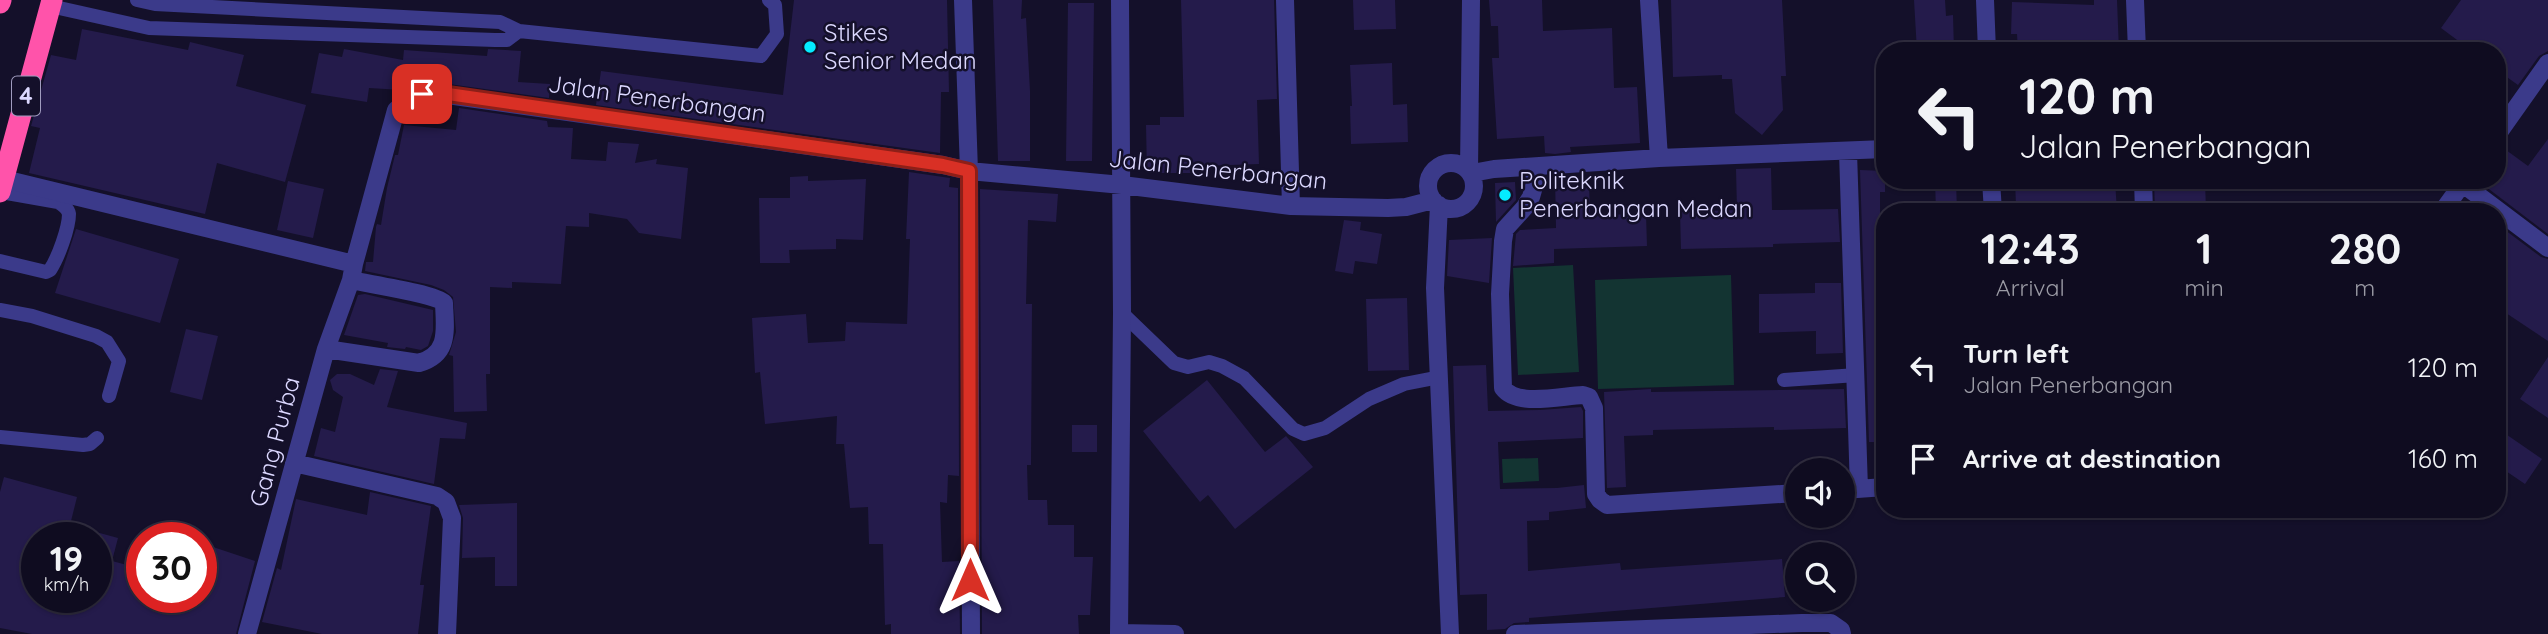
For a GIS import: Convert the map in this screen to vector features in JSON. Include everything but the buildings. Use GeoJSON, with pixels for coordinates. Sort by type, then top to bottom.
{"type":"FeatureCollection","features":[{"type":"Feature","properties":{"kind":"highway","name":"4"},"geometry":{"type":"LineString","coordinates":[[1,185],[5,153],[51,3]]}},
{"type":"Feature","properties":{"kind":"street"},"geometry":{"type":"LineString","coordinates":[[963,0],[969,171],[971,634]]}},
{"type":"Feature","properties":{"kind":"street"},"geometry":{"type":"LineString","coordinates":[[1120,0],[1122,313],[1119,634],[1175,634]]}},
{"type":"Feature","properties":{"kind":"street"},"geometry":{"type":"LineString","coordinates":[[1285,0],[1291,206]]}},
{"type":"Feature","properties":{"kind":"street"},"geometry":{"type":"LineString","coordinates":[[1436,203],[1456,208],[1467,202],[1474,187],[1471,172],[1471,0]]}},
{"type":"Feature","properties":{"kind":"street"},"geometry":{"type":"LineString","coordinates":[[1649,0],[1660,158]]}},
{"type":"Feature","properties":{"kind":"street"},"geometry":{"type":"LineString","coordinates":[[1985,0],[1986,42]]}},
{"type":"Feature","properties":{"kind":"street"},"geometry":{"type":"LineString","coordinates":[[2135,0],[2137,42]]}},
{"type":"Feature","properties":{"kind":"street"},"geometry":{"type":"LineString","coordinates":[[2506,122],[2548,63]]}},
{"type":"Feature","properties":{"kind":"street","name":"Jalan Penerbangan"},"geometry":{"type":"LineString","coordinates":[[352,272],[396,110],[410,98],[422,94],[448,94],[943,165],[969,171],[1122,185],[1291,206],[1397,207],[1436,203]]}},
{"type":"Feature","properties":{"kind":"street"},"geometry":{"type":"LineString","coordinates":[[1450,634],[1435,288],[1436,203],[1428,187],[1435,170],[1443,164],[1452,163],[1471,172],[1660,158],[1876,150]]}},
{"type":"Feature","properties":{"kind":"street"},"geometry":{"type":"LineString","coordinates":[[1848,152],[1857,375],[1853,458]]}},
{"type":"Feature","properties":{"kind":"street"},"geometry":{"type":"LineString","coordinates":[[1534,168],[1535,183],[1531,197],[1505,229],[1503,241],[1500,294],[1503,388],[1508,395],[1515,399],[1530,400],[1583,395],[1589,397],[1594,408],[1596,494],[1606,505],[1785,494]]}},
{"type":"Feature","properties":{"kind":"street"},"geometry":{"type":"LineString","coordinates":[[1,185],[352,272],[426,294],[444,303],[445,328],[441,349],[432,359],[419,363],[326,349]]}},
{"type":"Feature","properties":{"kind":"street"},"geometry":{"type":"LineString","coordinates":[[2473,189],[2491,203]]}},
{"type":"Feature","properties":{"kind":"street"},"geometry":{"type":"LineString","coordinates":[[2506,215],[2548,248]]}},
{"type":"Feature","properties":{"kind":"street","name":"Gang Purba"},"geometry":{"type":"LineString","coordinates":[[247,634],[326,349],[352,272]]}},
{"type":"Feature","properties":{"kind":"street"},"geometry":{"type":"LineString","coordinates":[[294,463],[438,496],[446,502],[452,518],[447,634]]}},
{"type":"Feature","properties":{"kind":"street"},"geometry":{"type":"LineString","coordinates":[[1855,489],[1876,488]]}},
{"type":"Feature","properties":{"kind":"street"},"geometry":{"type":"LineString","coordinates":[[1515,634],[1801,622],[1830,623],[1841,630],[1842,634]]}},
{"type":"Feature","properties":{"kind":"lane"},"geometry":{"type":"LineString","coordinates":[[137,0],[155,4],[500,22],[519,31],[761,56],[776,34],[775,5],[769,0]]}},
{"type":"Feature","properties":{"kind":"lane"},"geometry":{"type":"LineString","coordinates":[[51,3],[149,28],[495,40],[507,40],[519,31]]}},
{"type":"Feature","properties":{"kind":"lane"},"geometry":{"type":"LineString","coordinates":[[0,261],[47,272],[54,264],[69,213],[66,206],[58,202],[1,185]]}},
{"type":"Feature","properties":{"kind":"lane"},"geometry":{"type":"LineString","coordinates":[[0,310],[79,329],[107,342],[119,361],[109,396]]}},
{"type":"Feature","properties":{"kind":"lane"},"geometry":{"type":"LineString","coordinates":[[1122,313],[1174,363],[1188,367],[1209,362],[1244,378],[1293,429],[1304,434],[1325,428],[1369,399],[1392,389],[1440,377]]}},
{"type":"Feature","properties":{"kind":"lane"},"geometry":{"type":"LineString","coordinates":[[1784,380],[1857,375]]}},
{"type":"Feature","properties":{"kind":"lane"},"geometry":{"type":"LineString","coordinates":[[0,437],[83,445],[92,443],[97,438]]}},
{"type":"Feature","properties":{"kind":"green space"},"geometry":{"type":"Polygon","coordinates":[[[1573,265],[1579,372],[1518,375],[1513,268],[1573,265]]]}},
{"type":"Feature","properties":{"kind":"green space"},"geometry":{"type":"Polygon","coordinates":[[[1731,275],[1734,385],[1598,389],[1595,280],[1731,275]]]}},
{"type":"Feature","properties":{"kind":"green space"},"geometry":{"type":"Polygon","coordinates":[[[1538,458],[1539,481],[1503,483],[1502,459],[1538,458]]]}},
{"type":"Feature","properties":{"kind":"place","name":"Stikes Senior Medan"},"geometry":{"type":"Point","coordinates":[810,47]}},
{"type":"Feature","properties":{"kind":"place","name":"Politeknik Penerbangan Medan"},"geometry":{"type":"Point","coordinates":[1505,195]}},
{"type":"Feature","properties":{"kind":"route"},"geometry":{"type":"LineString","coordinates":[[422,94],[448,94],[943,165],[969,171],[970,580]]}}]}
